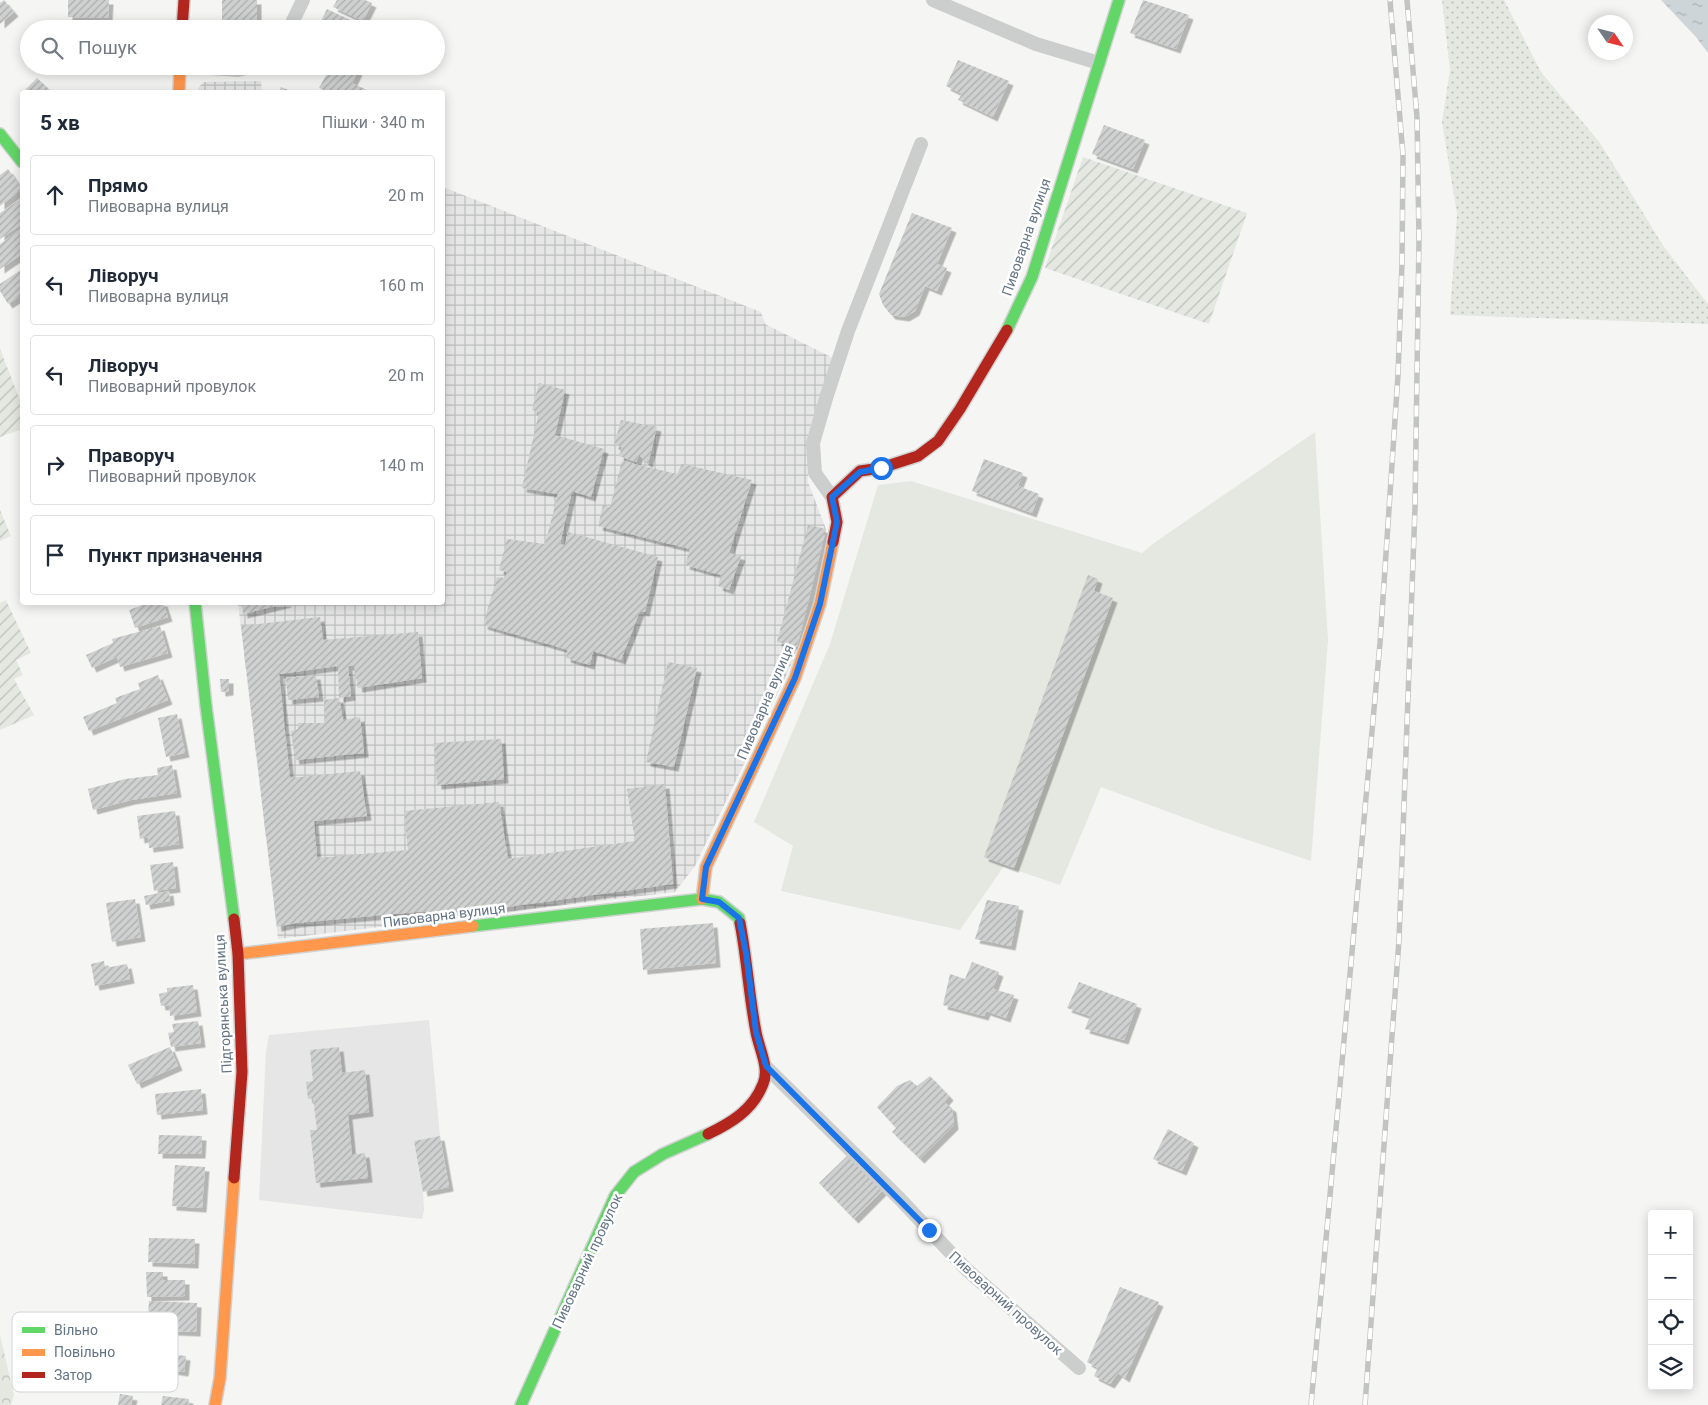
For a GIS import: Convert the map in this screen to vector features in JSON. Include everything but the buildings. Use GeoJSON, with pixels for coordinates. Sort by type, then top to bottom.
{"type":"FeatureCollection","features":[{"type":"Feature","properties":{"kind":"street"},"geometry":{"type":"LineString","coordinates":[[183,20],[184,0]]}},
{"type":"Feature","properties":{"kind":"street"},"geometry":{"type":"LineString","coordinates":[[293,20],[303,0]]}},
{"type":"Feature","properties":{"kind":"street"},"geometry":{"type":"LineString","coordinates":[[933,0],[1036,44],[1099,63]]}},
{"type":"Feature","properties":{"kind":"street","name":"Пивоварна вулиця"},"geometry":{"type":"LineString","coordinates":[[238,954],[702,899],[706,867],[795,678],[820,604],[837,522],[832,497],[860,472],[881,468],[918,456],[938,441],[1002,340],[1032,276],[1119,0]]}},
{"type":"Feature","properties":{"kind":"street"},"geometry":{"type":"LineString","coordinates":[[179,90],[180,75]]}},
{"type":"Feature","properties":{"kind":"street"},"geometry":{"type":"LineString","coordinates":[[0,134],[20,159]]}},
{"type":"Feature","properties":{"kind":"street"},"geometry":{"type":"LineString","coordinates":[[832,497],[815,473],[813,443],[848,331],[921,144]]}},
{"type":"Feature","properties":{"kind":"street","name":"Підгорянська вулиця"},"geometry":{"type":"LineString","coordinates":[[195,605],[206,706],[238,954],[242,1072],[220,1378],[215,1405]]}},
{"type":"Feature","properties":{"kind":"street","name":"Пивоварний провулок"},"geometry":{"type":"LineString","coordinates":[[521,1405],[615,1196],[634,1172],[663,1154],[729,1124],[752,1105],[764,1083],[766,1066],[756,1032],[746,953],[739,918],[719,902],[702,899]]}},
{"type":"Feature","properties":{"kind":"street","name":"Пивоварний провулок"},"geometry":{"type":"LineString","coordinates":[[766,1066],[899,1198],[966,1269],[1078,1368]]}},
{"type":"Feature","properties":{"kind":"shaded area"},"geometry":{"type":"Polygon","coordinates":[[[261,81],[262,90],[198,90],[204,82],[261,81]]]}},
{"type":"Feature","properties":{"kind":"shaded area"},"geometry":{"type":"Polygon","coordinates":[[[445,188],[761,312],[765,324],[833,358],[808,434],[808,482],[826,529],[794,659],[695,866],[675,892],[278,939],[238,605],[445,605],[445,188]]]}},
{"type":"Feature","properties":{"kind":"shaded area"},"geometry":{"type":"Polygon","coordinates":[[[429,1020],[440,1136],[414,1141],[423,1192],[424,1210],[422,1219],[259,1200],[266,1052],[269,1035],[429,1020]]]}},
{"type":"Feature","properties":{"kind":"green space"},"geometry":{"type":"Polygon","coordinates":[[[1442,0],[1504,0],[1541,72],[1600,143],[1664,247],[1708,304],[1708,324],[1450,315],[1457,214],[1442,122],[1450,70],[1442,0]]]}},
{"type":"Feature","properties":{"kind":"green space"},"geometry":{"type":"Polygon","coordinates":[[[1083,157],[1247,213],[1209,324],[1045,268],[1083,157]]]}},
{"type":"Feature","properties":{"kind":"green space"},"geometry":{"type":"Polygon","coordinates":[[[0,349],[20,400],[20,430],[0,437],[0,349]]]}},
{"type":"Feature","properties":{"kind":"green space"},"geometry":{"type":"Polygon","coordinates":[[[1315,432],[1328,640],[1311,861],[1215,829],[1101,787],[1060,885],[1004,866],[960,930],[781,891],[793,846],[754,822],[830,644],[878,485],[911,481],[1142,553],[1315,432]]]}},
{"type":"Feature","properties":{"kind":"green space"},"geometry":{"type":"Polygon","coordinates":[[[0,510],[11,536],[0,541],[0,510]]]}},
{"type":"Feature","properties":{"kind":"green space"},"geometry":{"type":"Polygon","coordinates":[[[6,600],[31,653],[16,660],[23,675],[14,679],[34,715],[0,730],[0,603],[6,600]]]}},
{"type":"Feature","properties":{"kind":"green space"},"geometry":{"type":"Polygon","coordinates":[[[0,1335],[14,1395],[11,1405],[0,1405],[0,1335]]]}},
{"type":"Feature","properties":{"kind":"water"},"geometry":{"type":"Polygon","coordinates":[[[1661,0],[1708,0],[1708,53],[1696,37],[1661,0]]]}},
{"type":"Feature","properties":{"kind":"railway"},"geometry":{"type":"LineString","coordinates":[[1311,1405],[1380,643],[1398,375],[1403,155],[1390,0]]}},
{"type":"Feature","properties":{"kind":"railway"},"geometry":{"type":"LineString","coordinates":[[1365,1405],[1399,940],[1415,508],[1419,239],[1417,117],[1407,0]]}},
{"type":"Feature","properties":{"kind":"traffic: fast"},"geometry":{"type":"LineString","coordinates":[[1007,330],[1032,277],[1119,0]]}},
{"type":"Feature","properties":{"kind":"traffic: fast"},"geometry":{"type":"LineString","coordinates":[[0,134],[20,159]]}},
{"type":"Feature","properties":{"kind":"traffic: fast"},"geometry":{"type":"LineString","coordinates":[[195,605],[206,706],[234,919]]}},
{"type":"Feature","properties":{"kind":"traffic: fast"},"geometry":{"type":"LineString","coordinates":[[473,926],[702,899],[719,902],[739,918],[740,923]]}},
{"type":"Feature","properties":{"kind":"traffic: fast"},"geometry":{"type":"LineString","coordinates":[[521,1405],[615,1196],[634,1172],[663,1154],[708,1134]]}},
{"type":"Feature","properties":{"kind":"traffic: slow"},"geometry":{"type":"LineString","coordinates":[[179,90],[180,75]]}},
{"type":"Feature","properties":{"kind":"traffic: slow"},"geometry":{"type":"LineString","coordinates":[[702,899],[706,867],[795,678],[820,604],[833,542]]}},
{"type":"Feature","properties":{"kind":"traffic: slow"},"geometry":{"type":"LineString","coordinates":[[238,954],[473,926]]}},
{"type":"Feature","properties":{"kind":"traffic: slow"},"geometry":{"type":"LineString","coordinates":[[215,1405],[220,1378],[234,1178]]}},
{"type":"Feature","properties":{"kind":"traffic: jam"},"geometry":{"type":"LineString","coordinates":[[183,20],[184,0]]}},
{"type":"Feature","properties":{"kind":"traffic: jam"},"geometry":{"type":"LineString","coordinates":[[833,542],[837,522],[832,497],[860,471],[881,468],[918,456],[938,441],[960,409],[1007,330]]}},
{"type":"Feature","properties":{"kind":"traffic: jam"},"geometry":{"type":"LineString","coordinates":[[234,919],[238,954],[242,1072],[234,1178]]}},
{"type":"Feature","properties":{"kind":"traffic: jam"},"geometry":{"type":"LineString","coordinates":[[708,1134],[740,1115],[759,1093],[765,1078],[765,1065],[757,1038],[740,923]]}},
{"type":"Feature","properties":{"kind":"route"},"geometry":{"type":"LineString","coordinates":[[881,468],[860,472],[832,497],[837,522],[820,604],[795,678],[706,867],[702,899],[719,902],[739,918],[746,953],[756,1032],[766,1066],[929,1230]]}}]}
